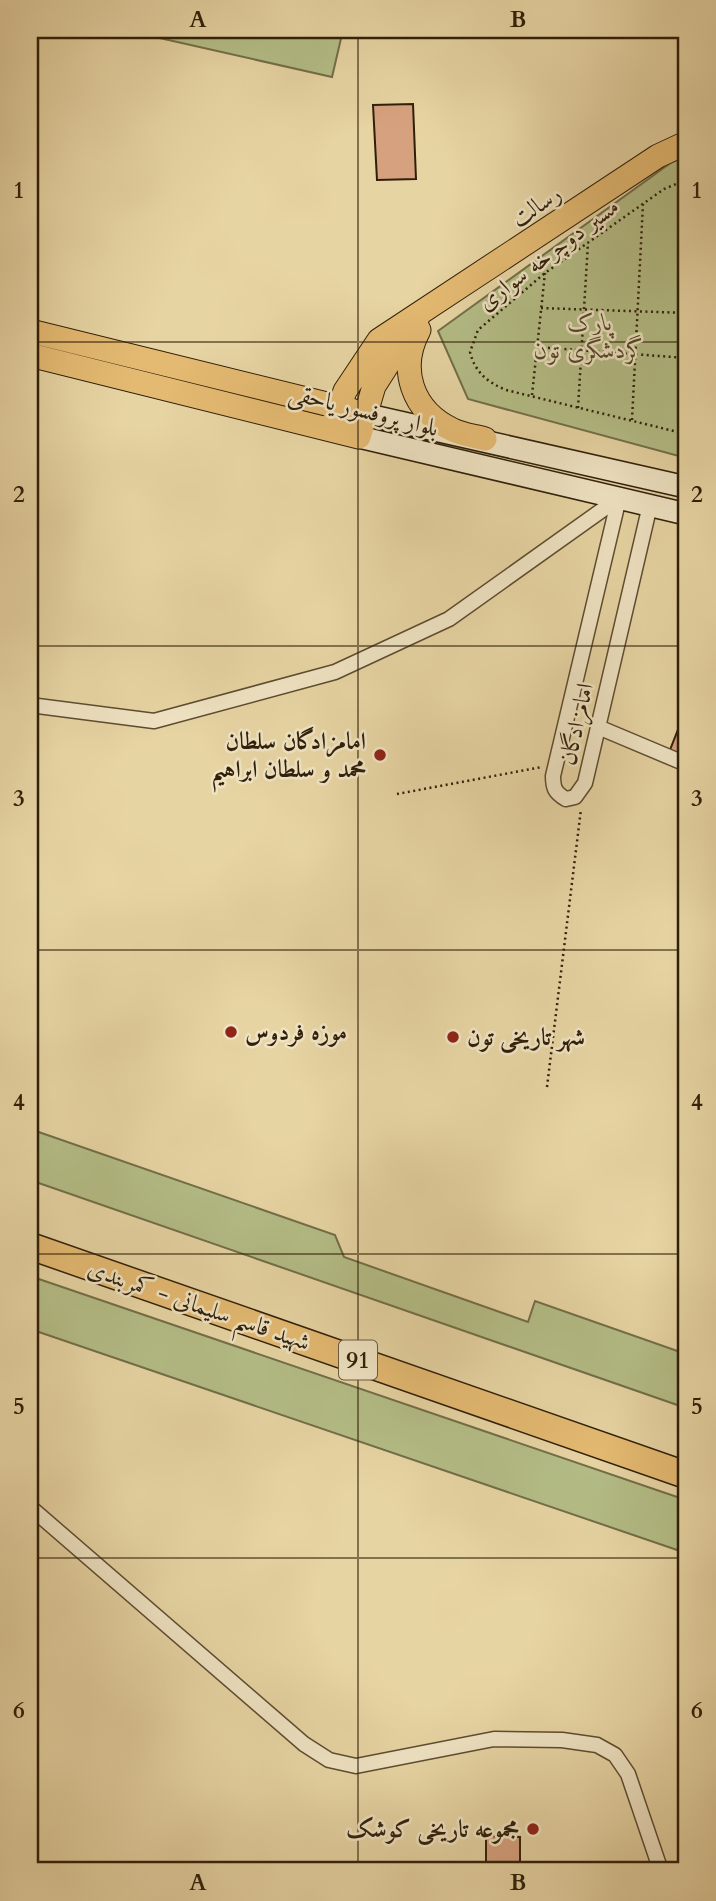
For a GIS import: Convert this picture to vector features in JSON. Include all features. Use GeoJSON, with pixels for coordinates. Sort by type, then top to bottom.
{"type":"FeatureCollection","features":[{"type":"Feature","properties":{"kind":"highway","name":"شهید قاسم سلیمانی - کمربندی"},"geometry":{"type":"LineString","coordinates":[[30,1246],[686,1475]]}},
{"type":"Feature","properties":{"kind":"main road","name":"رسالت"},"geometry":{"type":"LineString","coordinates":[[331,430],[341,399],[379,340],[658,156],[686,143]]}},
{"type":"Feature","properties":{"kind":"main road","name":"رسالت"},"geometry":{"type":"LineString","coordinates":[[359,437],[366,407],[382,371],[425,312]]}},
{"type":"Feature","properties":{"kind":"main road"},"geometry":{"type":"LineString","coordinates":[[425,312],[412,343],[407,371],[412,389],[430,413],[453,430],[485,439],[480,465]]}},
{"type":"Feature","properties":{"kind":"main road","name":"بلوار پروفسور یاحقی"},"geometry":{"type":"LineString","coordinates":[[30,331],[288,393],[341,399],[485,439],[686,487]]}},
{"type":"Feature","properties":{"kind":"main road"},"geometry":{"type":"LineString","coordinates":[[288,393],[316,393],[340,383],[379,340]]}},
{"type":"Feature","properties":{"kind":"main road","name":"بلوار پروفسور یاحقی"},"geometry":{"type":"LineString","coordinates":[[30,355],[359,437],[686,514]]}},
{"type":"Feature","properties":{"kind":"street"},"geometry":{"type":"LineString","coordinates":[[30,705],[155,721],[335,672],[449,619],[619,498]]}},
{"type":"Feature","properties":{"kind":"street","name":"امامزادگان"},"geometry":{"type":"LineString","coordinates":[[619,498],[555,765],[553,786],[558,795],[566,799],[575,797],[583,790],[650,505]]}},
{"type":"Feature","properties":{"kind":"street"},"geometry":{"type":"LineString","coordinates":[[598,727],[686,764]]}},
{"type":"Feature","properties":{"kind":"street"},"geometry":{"type":"LineString","coordinates":[[30,1507],[304,1744],[329,1760],[356,1766],[494,1739],[562,1740],[597,1745],[615,1755],[628,1774],[661,1871]]}},
{"type":"Feature","properties":{"kind":"path","name":"مسیر دوچرخه سواری"},"geometry":{"type":"LineString","coordinates":[[685,433],[506,390],[485,379],[473,362],[470,352],[478,330],[545,273],[664,189],[686,180]]}},
{"type":"Feature","properties":{"kind":"path"},"geometry":{"type":"LineString","coordinates":[[632,421],[643,204]]}},
{"type":"Feature","properties":{"kind":"path"},"geometry":{"type":"LineString","coordinates":[[578,408],[588,243]]}},
{"type":"Feature","properties":{"kind":"path"},"geometry":{"type":"LineString","coordinates":[[531,396],[545,273]]}},
{"type":"Feature","properties":{"kind":"path"},"geometry":{"type":"LineString","coordinates":[[541,308],[686,314],[685,433]]}},
{"type":"Feature","properties":{"kind":"path"},"geometry":{"type":"LineString","coordinates":[[537,346],[686,358]]}},
{"type":"Feature","properties":{"kind":"path"},"geometry":{"type":"LineString","coordinates":[[397,793],[555,765]]}},
{"type":"Feature","properties":{"kind":"path"},"geometry":{"type":"LineString","coordinates":[[547,1087],[583,790]]}},
{"type":"Feature","properties":{"kind":"green space"},"geometry":{"type":"Polygon","coordinates":[[[124,30],[343,30],[332,77],[124,30]]]}},
{"type":"Feature","properties":{"kind":"green space","name":"پارک گردشگری تون"},"geometry":{"type":"Polygon","coordinates":[[[686,156],[686,458],[468,399],[438,331],[672,162],[686,156]]]}},
{"type":"Feature","properties":{"kind":"green space"},"geometry":{"type":"Polygon","coordinates":[[[30,1129],[335,1235],[344,1257],[528,1322],[535,1301],[686,1354],[686,1408],[30,1180],[30,1129]]]}},
{"type":"Feature","properties":{"kind":"green space"},"geometry":{"type":"Polygon","coordinates":[[[30,1276],[686,1500],[686,1553],[30,1329],[30,1276]]]}},
{"type":"Feature","properties":{"kind":"building"},"geometry":{"type":"Polygon","coordinates":[[[413,104],[416,179],[377,180],[373,105],[413,104]]]}},
{"type":"Feature","properties":{"kind":"building"},"geometry":{"type":"Polygon","coordinates":[[[686,709],[686,758],[670,750],[686,709]]]}},
{"type":"Feature","properties":{"kind":"building"},"geometry":{"type":"Polygon","coordinates":[[[486,1836],[520,1837],[520,1871],[486,1871],[486,1836]]]}},
{"type":"Feature","properties":{"kind":"place","name":"امامزادگان سلطان محمد و سلطان ابراهیم"},"geometry":{"type":"Point","coordinates":[380,755]}},
{"type":"Feature","properties":{"kind":"place","name":"موزه فردوس"},"geometry":{"type":"Point","coordinates":[231,1032]}},
{"type":"Feature","properties":{"kind":"place","name":"شهر تاریخی تون"},"geometry":{"type":"Point","coordinates":[453,1037]}},
{"type":"Feature","properties":{"kind":"place","name":"مجموعه تاریخی کوشک"},"geometry":{"type":"Point","coordinates":[533,1829]}}]}
